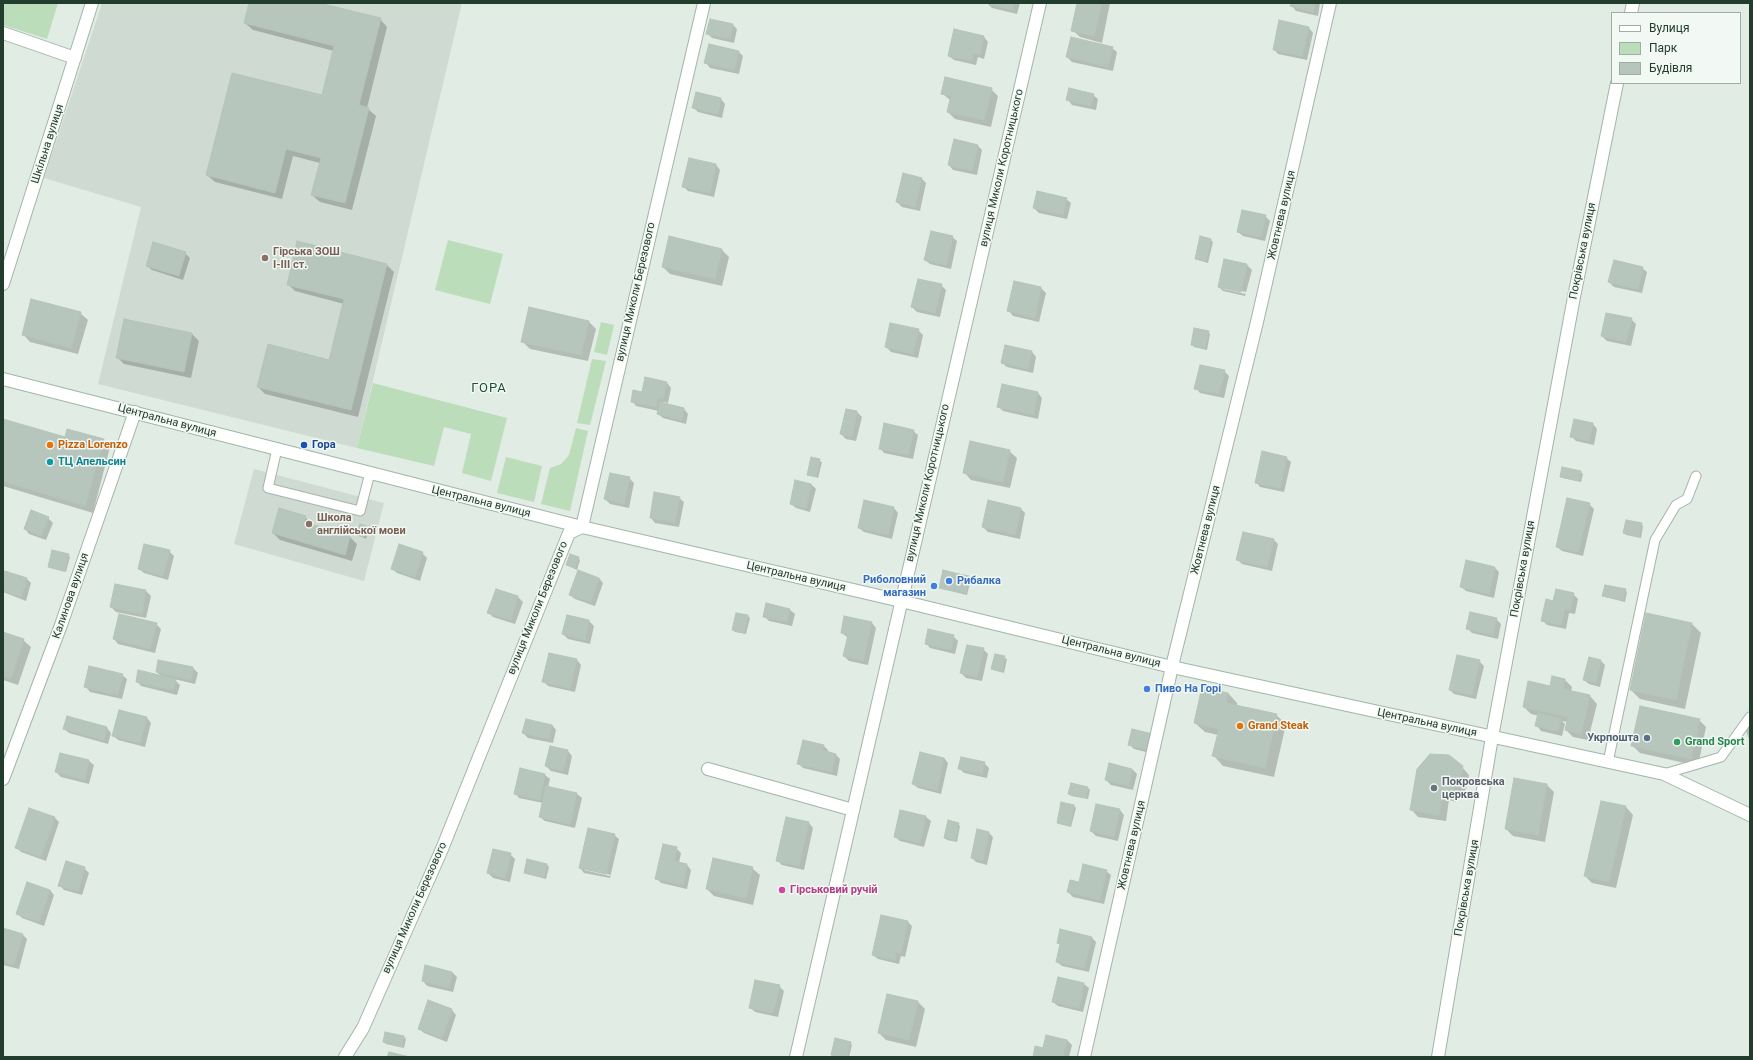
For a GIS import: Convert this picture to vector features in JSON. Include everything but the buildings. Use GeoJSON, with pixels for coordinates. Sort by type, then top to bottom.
{"type":"FeatureCollection","features":[{"type":"Feature","properties":{"kind":"street","name":"Шкільна вулиця"},"geometry":{"type":"LineString","coordinates":[[3,284],[92,3]]}},
{"type":"Feature","properties":{"kind":"street","name":"вулиця Миколи Березового"},"geometry":{"type":"LineString","coordinates":[[345,1057],[363,1028],[442,849],[569,533],[582,527],[704,3]]}},
{"type":"Feature","properties":{"kind":"street","name":"вулиця Миколи Коротницького"},"geometry":{"type":"LineString","coordinates":[[796,1057],[1040,3]]}},
{"type":"Feature","properties":{"kind":"street","name":"Жовтнева вулиця"},"geometry":{"type":"LineString","coordinates":[[1084,1057],[1172,667],[1257,322],[1330,3]]}},
{"type":"Feature","properties":{"kind":"street"},"geometry":{"type":"LineString","coordinates":[[3,33],[75,58]]}},
{"type":"Feature","properties":{"kind":"street","name":"Покрівська вулиця"},"geometry":{"type":"LineString","coordinates":[[1438,1057],[1492,737],[1574,297],[1617,84]]}},
{"type":"Feature","properties":{"kind":"street","name":"Центральна вулиця"},"geometry":{"type":"LineString","coordinates":[[3,379],[582,527],[901,601],[1172,667],[1664,774],[1750,815]]}},
{"type":"Feature","properties":{"kind":"street","name":"Калинова вулиця"},"geometry":{"type":"LineString","coordinates":[[3,779],[61,625],[135,412]]}},
{"type":"Feature","properties":{"kind":"street"},"geometry":{"type":"LineString","coordinates":[[708,769],[853,810]]}},
{"type":"Feature","properties":{"kind":"lane"},"geometry":{"type":"LineString","coordinates":[[277,449],[268,488],[360,512],[370,473]]}},
{"type":"Feature","properties":{"kind":"lane"},"geometry":{"type":"LineString","coordinates":[[1608,762],[1655,540],[1676,505],[1687,498],[1696,476]]}},
{"type":"Feature","properties":{"kind":"lane"},"geometry":{"type":"LineString","coordinates":[[1664,774],[1721,757],[1750,717]]}},
{"type":"Feature","properties":{"kind":"shaded area","name":"Гірська ЗОШ І-ІІІ ст."},"geometry":{"type":"Polygon","coordinates":[[[102,3],[462,3],[357,448],[98,384],[141,207],[44,178],[102,3]]]}},
{"type":"Feature","properties":{"kind":"shaded area","name":"Школа англійської мови"},"geometry":{"type":"Polygon","coordinates":[[[254,469],[384,503],[364,581],[234,544],[254,469]]]}},
{"type":"Feature","properties":{"kind":"green space"},"geometry":{"type":"Polygon","coordinates":[[[3,3],[58,3],[47,39],[3,25],[3,3]]]}},
{"type":"Feature","properties":{"kind":"green space"},"geometry":{"type":"Polygon","coordinates":[[[448,240],[503,254],[490,304],[435,290],[448,240]]]}},
{"type":"Feature","properties":{"kind":"green space"},"geometry":{"type":"Polygon","coordinates":[[[601,322],[614,325],[607,355],[594,352],[601,322]]]}},
{"type":"Feature","properties":{"kind":"green space"},"geometry":{"type":"Polygon","coordinates":[[[592,359],[606,361],[590,425],[577,423],[592,359]]]}},
{"type":"Feature","properties":{"kind":"green space"},"geometry":{"type":"Polygon","coordinates":[[[373,383],[507,418],[491,481],[462,473],[471,434],[444,427],[434,466],[357,448],[373,383]]]}},
{"type":"Feature","properties":{"kind":"green space"},"geometry":{"type":"Polygon","coordinates":[[[576,428],[588,431],[570,511],[541,504],[550,468],[561,464],[569,455],[576,428]]]}},
{"type":"Feature","properties":{"kind":"green space"},"geometry":{"type":"Polygon","coordinates":[[[506,457],[542,466],[534,502],[497,493],[506,457]]]}},
{"type":"Feature","properties":{"kind":"place","name":"Гірська ЗОШ І-ІІІ ст."},"geometry":{"type":"Point","coordinates":[265,258]}},
{"type":"Feature","properties":{"kind":"place","name":"Pizza Lorenzo"},"geometry":{"type":"Point","coordinates":[50,445]}},
{"type":"Feature","properties":{"kind":"place","name":"Гора"},"geometry":{"type":"Point","coordinates":[304,445]}},
{"type":"Feature","properties":{"kind":"place","name":"ТЦ Апельсин"},"geometry":{"type":"Point","coordinates":[50,462]}},
{"type":"Feature","properties":{"kind":"place","name":"Школа англійської мови"},"geometry":{"type":"Point","coordinates":[309,524]}},
{"type":"Feature","properties":{"kind":"place","name":"Рибалка"},"geometry":{"type":"Point","coordinates":[949,581]}},
{"type":"Feature","properties":{"kind":"place","name":"Риболовний магазин"},"geometry":{"type":"Point","coordinates":[934,586]}},
{"type":"Feature","properties":{"kind":"place","name":"Пиво На Горі"},"geometry":{"type":"Point","coordinates":[1147,689]}},
{"type":"Feature","properties":{"kind":"place","name":"Grand Steak"},"geometry":{"type":"Point","coordinates":[1240,726]}},
{"type":"Feature","properties":{"kind":"place","name":"Укрпошта"},"geometry":{"type":"Point","coordinates":[1647,738]}},
{"type":"Feature","properties":{"kind":"place","name":"Grand Sport"},"geometry":{"type":"Point","coordinates":[1677,742]}},
{"type":"Feature","properties":{"kind":"place","name":"Покровська церква"},"geometry":{"type":"Point","coordinates":[1434,788]}},
{"type":"Feature","properties":{"kind":"place","name":"Гірськовий ручій"},"geometry":{"type":"Point","coordinates":[782,890]}},
{"type":"Feature","properties":{"kind":"district","name":"ГОРА"},"geometry":{"type":"Point","coordinates":[489,389]}}]}
